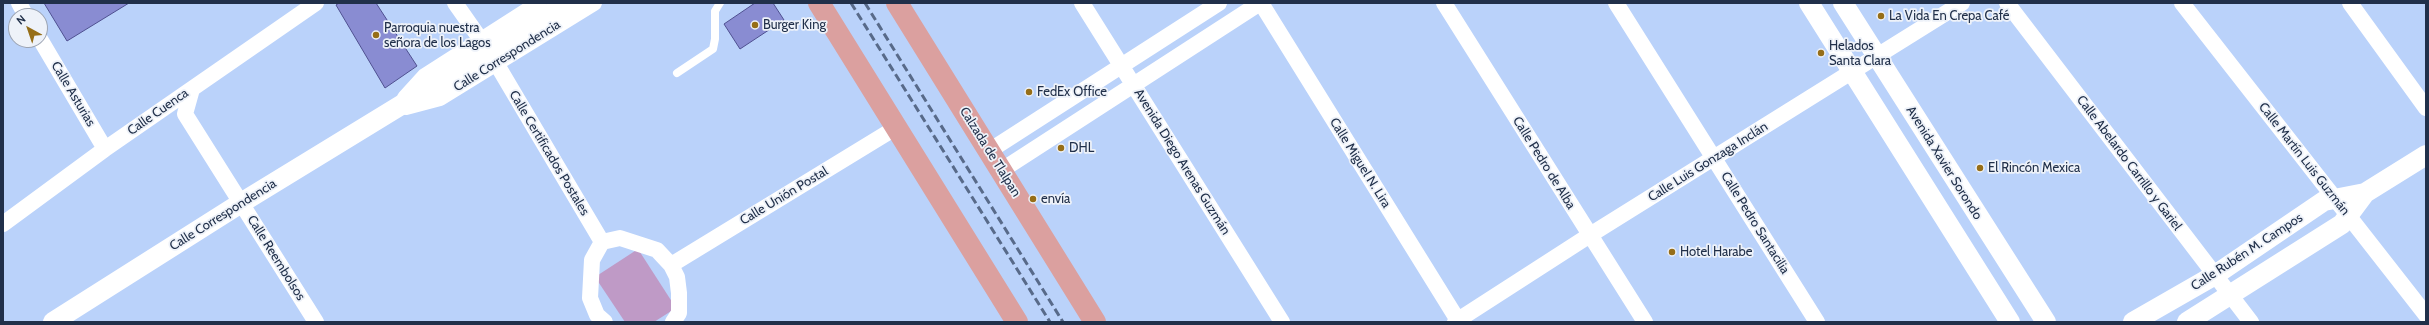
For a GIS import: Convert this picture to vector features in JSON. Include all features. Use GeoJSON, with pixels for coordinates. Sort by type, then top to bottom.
{"type":"FeatureCollection","features":[{"type":"Feature","properties":{"kind":"highway"},"geometry":{"type":"LineString","coordinates":[[819,3],[1017,322]]}},
{"type":"Feature","properties":{"kind":"highway","name":"Calzada de Tlalpan"},"geometry":{"type":"LineString","coordinates":[[897,3],[1095,322]]}},
{"type":"Feature","properties":{"kind":"street","name":"Calle Cuenca"},"geometry":{"type":"LineString","coordinates":[[3,224],[105,149],[316,3]]}},
{"type":"Feature","properties":{"kind":"street"},"geometry":{"type":"LineString","coordinates":[[455,3],[481,40]]}},
{"type":"Feature","properties":{"kind":"street","name":"Calle Correspondencia"},"geometry":{"type":"LineString","coordinates":[[394,110],[425,76],[539,3]]}},
{"type":"Feature","properties":{"kind":"street","name":"Calle Correspondencia"},"geometry":{"type":"LineString","coordinates":[[63,319],[241,203],[568,3]]}},
{"type":"Feature","properties":{"kind":"street","name":"Calle Correspondencia"},"geometry":{"type":"LineString","coordinates":[[394,110],[440,98],[594,3]]}},
{"type":"Feature","properties":{"kind":"street","name":"Avenida Diego Arenas Guzmán"},"geometry":{"type":"LineString","coordinates":[[1082,3],[1282,322]]}},
{"type":"Feature","properties":{"kind":"street"},"geometry":{"type":"LineString","coordinates":[[989,151],[1220,3]]}},
{"type":"Feature","properties":{"kind":"street"},"geometry":{"type":"LineString","coordinates":[[1002,170],[1260,3]]}},
{"type":"Feature","properties":{"kind":"street","name":"Calle Miguel N. Lira"},"geometry":{"type":"LineString","coordinates":[[1260,3],[1457,321]]}},
{"type":"Feature","properties":{"kind":"street","name":"Calle Pedro de Alba"},"geometry":{"type":"LineString","coordinates":[[1444,3],[1645,322]]}},
{"type":"Feature","properties":{"kind":"street","name":"Calle Pedro Santacilia"},"geometry":{"type":"LineString","coordinates":[[1616,3],[1817,322]]}},
{"type":"Feature","properties":{"kind":"street"},"geometry":{"type":"LineString","coordinates":[[1809,3],[2010,322]]}},
{"type":"Feature","properties":{"kind":"street","name":"Avenida Xavier Sorondo"},"geometry":{"type":"LineString","coordinates":[[1843,3],[2046,322]]}},
{"type":"Feature","properties":{"kind":"street","name":"Calle Luis Gonzaga Inclán"},"geometry":{"type":"LineString","coordinates":[[1457,321],[1590,235],[1962,3]]}},
{"type":"Feature","properties":{"kind":"street","name":"Calle Abelardo Carrillo y Gariel"},"geometry":{"type":"LineString","coordinates":[[2007,3],[2251,322]]}},
{"type":"Feature","properties":{"kind":"street","name":"Calle Martín Luis Guzmán"},"geometry":{"type":"LineString","coordinates":[[2182,3],[2426,314]]}},
{"type":"Feature","properties":{"kind":"street"},"geometry":{"type":"LineString","coordinates":[[2350,3],[2426,108]]}},
{"type":"Feature","properties":{"kind":"street","name":"Calle Asturias"},"geometry":{"type":"LineString","coordinates":[[45,48],[105,149]]}},
{"type":"Feature","properties":{"kind":"street","name":"Calle Certificados Postales"},"geometry":{"type":"LineString","coordinates":[[496,63],[602,242]]}},
{"type":"Feature","properties":{"kind":"street","name":"Calle Reembolsos"},"geometry":{"type":"LineString","coordinates":[[192,89],[185,114],[316,322]]}},
{"type":"Feature","properties":{"kind":"street","name":"Calle Unión Postal"},"geometry":{"type":"LineString","coordinates":[[671,266],[897,128]]}},
{"type":"Feature","properties":{"kind":"street","name":"Calle Rubén M. Campos"},"geometry":{"type":"LineString","coordinates":[[2187,322],[2231,296],[2342,224],[2365,194],[2426,155]]}},
{"type":"Feature","properties":{"kind":"street","name":"Calle Rubén M. Campos"},"geometry":{"type":"LineString","coordinates":[[2133,322],[2215,275],[2324,201],[2365,194]]}},
{"type":"Feature","properties":{"kind":"street"},"geometry":{"type":"LineString","coordinates":[[596,320],[590,298],[592,260],[602,242],[620,238],[639,242],[657,250],[671,266],[676,277],[679,293],[679,313],[673,322]]}},
{"type":"Feature","properties":{"kind":"lane"},"geometry":{"type":"LineString","coordinates":[[677,73],[713,49],[715,39],[715,11],[720,3]]}},
{"type":"Feature","properties":{"kind":"shaded area"},"geometry":{"type":"Polygon","coordinates":[[[638,249],[676,308],[654,322],[625,322],[595,277],[638,249]]]}},
{"type":"Feature","properties":{"kind":"building"},"geometry":{"type":"Polygon","coordinates":[[[44,3],[129,3],[67,41],[44,3]]]}},
{"type":"Feature","properties":{"kind":"building","name":"Parroquia nuestra señora de los Lagos"},"geometry":{"type":"Polygon","coordinates":[[[339,3],[376,3],[417,66],[385,88],[336,5],[339,3]]]}},
{"type":"Feature","properties":{"kind":"building"},"geometry":{"type":"Polygon","coordinates":[[[755,3],[773,3],[784,20],[740,49],[724,24],[755,3]]]}},
{"type":"Feature","properties":{"kind":"railway"},"geometry":{"type":"LineString","coordinates":[[851,3],[1050,322]]}},
{"type":"Feature","properties":{"kind":"railway"},"geometry":{"type":"LineString","coordinates":[[865,3],[1063,322]]}},
{"type":"Feature","properties":{"kind":"place","name":"La Vida En Crepa Café"},"geometry":{"type":"Point","coordinates":[1881,16]}},
{"type":"Feature","properties":{"kind":"place","name":"Burger King"},"geometry":{"type":"Point","coordinates":[755,25]}},
{"type":"Feature","properties":{"kind":"place","name":"Parroquia nuestra señora de los Lagos"},"geometry":{"type":"Point","coordinates":[376,35]}},
{"type":"Feature","properties":{"kind":"place","name":"Helados Santa Clara"},"geometry":{"type":"Point","coordinates":[1821,53]}},
{"type":"Feature","properties":{"kind":"place","name":"FedEx Office"},"geometry":{"type":"Point","coordinates":[1029,92]}},
{"type":"Feature","properties":{"kind":"place","name":"DHL"},"geometry":{"type":"Point","coordinates":[1061,148]}},
{"type":"Feature","properties":{"kind":"place","name":"El Rincón Mexica"},"geometry":{"type":"Point","coordinates":[1980,168]}},
{"type":"Feature","properties":{"kind":"place","name":"envía"},"geometry":{"type":"Point","coordinates":[1033,199]}},
{"type":"Feature","properties":{"kind":"place","name":"Hotel Harabe"},"geometry":{"type":"Point","coordinates":[1672,252]}}]}
